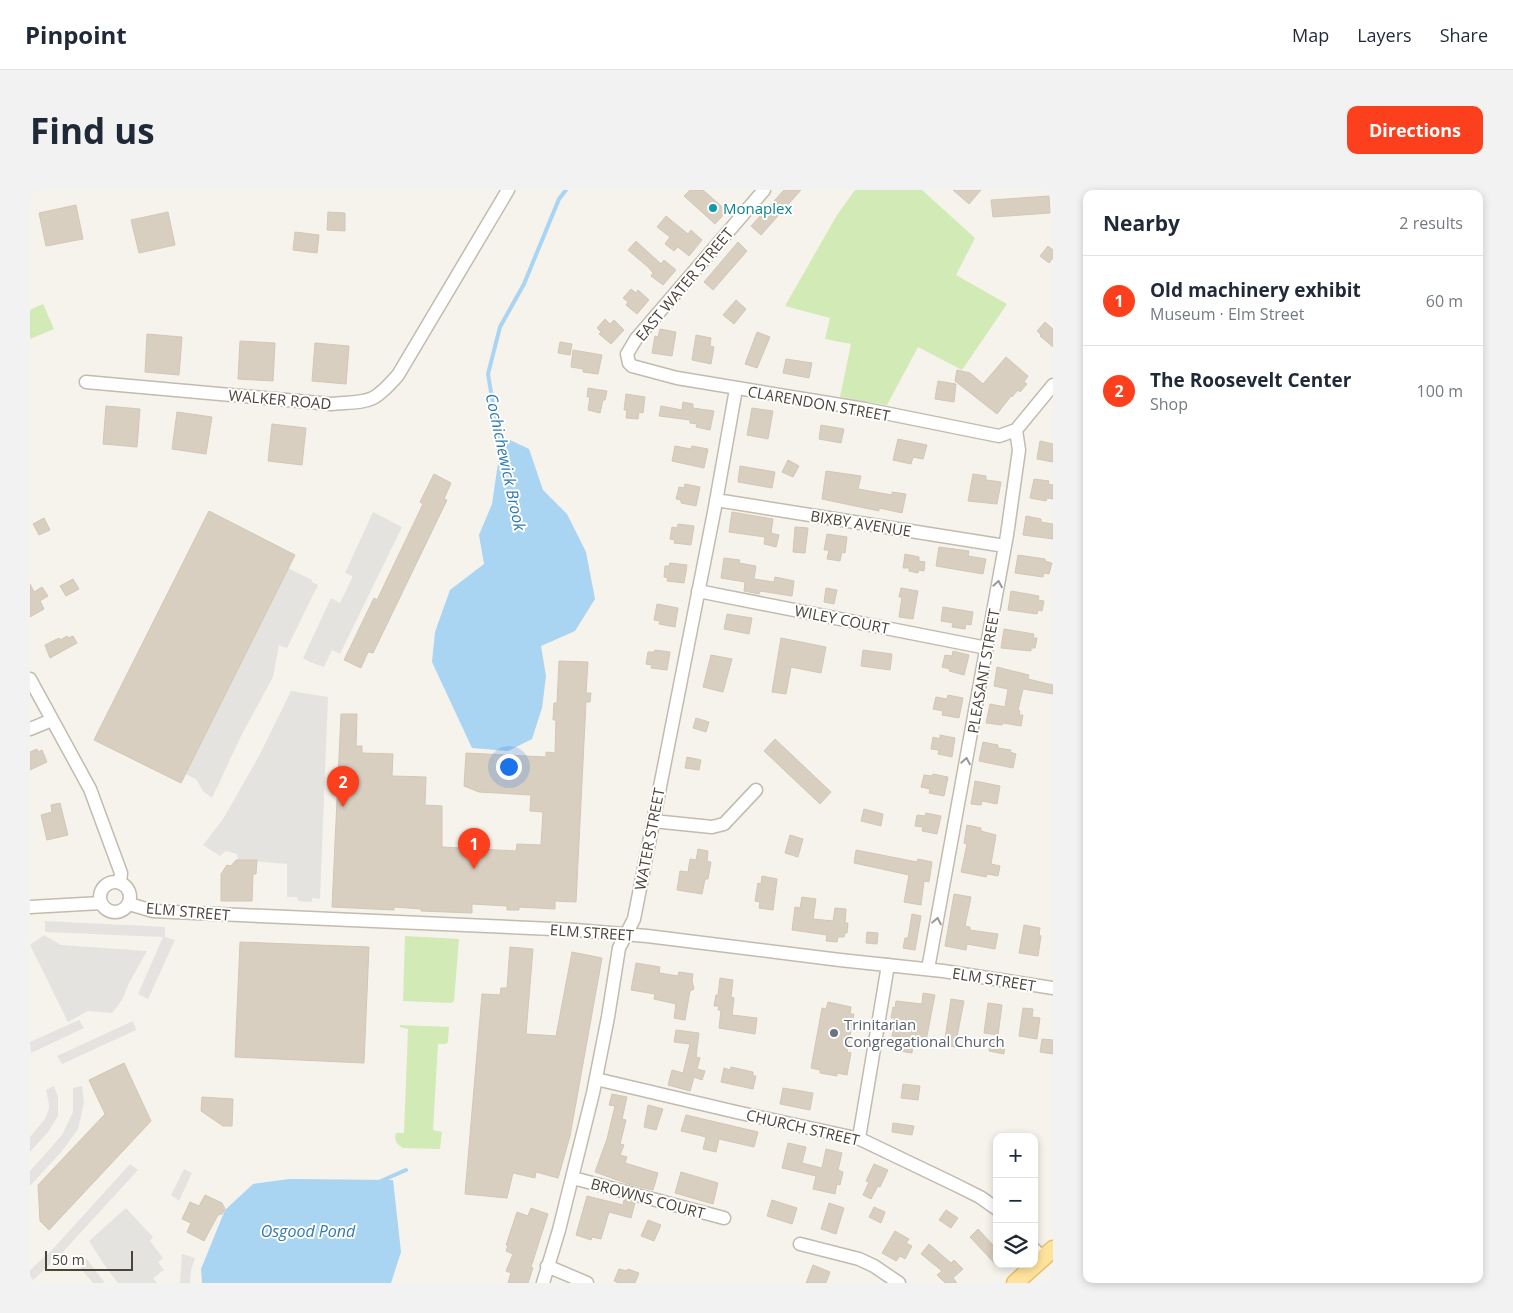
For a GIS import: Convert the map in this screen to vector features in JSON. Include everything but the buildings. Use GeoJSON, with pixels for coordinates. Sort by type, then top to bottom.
{"type":"FeatureCollection","features":[{"type":"Feature","properties":{"kind":"main road"},"geometry":{"type":"LineString","coordinates":[[1015,1283],[1043,1252]]}},
{"type":"Feature","properties":{"kind":"street","name":"WALKER ROAD"},"geometry":{"type":"LineString","coordinates":[[86,382],[331,404],[370,401],[383,392],[398,375],[508,190]]}},
{"type":"Feature","properties":{"kind":"street","name":"EAST WATER STREET"},"geometry":{"type":"LineString","coordinates":[[627,358],[627,354],[636,339],[764,190]]}},
{"type":"Feature","properties":{"kind":"street","name":"CLARENDON STREET"},"geometry":{"type":"LineString","coordinates":[[627,358],[632,366],[659,374],[865,409],[999,436],[1016,430]]}},
{"type":"Feature","properties":{"kind":"street"},"geometry":{"type":"LineString","coordinates":[[1016,430],[1053,385]]}},
{"type":"Feature","properties":{"kind":"street","name":"WATER STREET"},"geometry":{"type":"LineString","coordinates":[[543,1283],[573,1178],[596,1079],[619,948],[634,919],[736,388]]}},
{"type":"Feature","properties":{"kind":"street","name":"PLEASANT STREET"},"geometry":{"type":"LineString","coordinates":[[928,969],[1005,546],[1019,450],[1016,430]]}},
{"type":"Feature","properties":{"kind":"street","name":"BIXBY AVENUE"},"geometry":{"type":"LineString","coordinates":[[716,500],[1005,546]]}},
{"type":"Feature","properties":{"kind":"street","name":"WILEY COURT"},"geometry":{"type":"LineString","coordinates":[[698,591],[987,648]]}},
{"type":"Feature","properties":{"kind":"street"},"geometry":{"type":"LineString","coordinates":[[30,679],[90,789],[121,873],[120,883]]}},
{"type":"Feature","properties":{"kind":"street"},"geometry":{"type":"LineString","coordinates":[[30,729],[52,720]]}},
{"type":"Feature","properties":{"kind":"street"},"geometry":{"type":"LineString","coordinates":[[653,821],[712,827],[724,824],[756,790]]}},
{"type":"Feature","properties":{"kind":"street"},"geometry":{"type":"LineString","coordinates":[[110,883],[120,883],[128,889],[130,894],[129,904],[126,909],[116,912],[107,910],[101,903],[101,894],[110,883]]}},
{"type":"Feature","properties":{"kind":"street"},"geometry":{"type":"LineString","coordinates":[[30,908],[101,903]]}},
{"type":"Feature","properties":{"kind":"street","name":"ELM STREET"},"geometry":{"type":"LineString","coordinates":[[129,904],[153,911],[575,930],[647,936],[928,969],[1053,988]]}},
{"type":"Feature","properties":{"kind":"street"},"geometry":{"type":"LineString","coordinates":[[859,1138],[888,965]]}},
{"type":"Feature","properties":{"kind":"street","name":"CHURCH STREET"},"geometry":{"type":"LineString","coordinates":[[596,1079],[727,1110],[859,1138],[956,1184],[993,1206]]}},
{"type":"Feature","properties":{"kind":"street","name":"BROWNS COURT"},"geometry":{"type":"LineString","coordinates":[[573,1178],[724,1218]]}},
{"type":"Feature","properties":{"kind":"street"},"geometry":{"type":"LineString","coordinates":[[800,1244],[859,1259],[874,1266],[899,1283]]}},
{"type":"Feature","properties":{"kind":"street"},"geometry":{"type":"LineString","coordinates":[[548,1266],[588,1283]]}},
{"type":"Feature","properties":{"kind":"green space"},"geometry":{"type":"Polygon","coordinates":[[[855,190],[922,190],[975,238],[956,275],[1007,304],[962,370],[918,347],[887,405],[840,397],[851,344],[825,339],[830,318],[785,306],[837,215],[855,190]]]}},
{"type":"Feature","properties":{"kind":"green space"},"geometry":{"type":"Polygon","coordinates":[[[43,304],[54,329],[30,339],[30,310],[43,304]]]}},
{"type":"Feature","properties":{"kind":"green space"},"geometry":{"type":"Polygon","coordinates":[[[405,936],[459,939],[454,1001],[451,1003],[403,1001],[405,936]]]}},
{"type":"Feature","properties":{"kind":"green space"},"geometry":{"type":"Polygon","coordinates":[[[400,1025],[449,1027],[448,1042],[446,1044],[438,1044],[433,1130],[442,1132],[440,1149],[403,1148],[396,1140],[396,1133],[404,1133],[408,1029],[400,1027],[400,1025]]]}},
{"type":"Feature","properties":{"kind":"shaded area"},"geometry":{"type":"Polygon","coordinates":[[[373,512],[402,527],[340,654],[332,650],[324,667],[310,662],[303,658],[331,598],[340,603],[352,578],[352,576],[345,573],[373,512]]]}},
{"type":"Feature","properties":{"kind":"shaded area"},"geometry":{"type":"Polygon","coordinates":[[[288,568],[318,585],[287,648],[279,645],[273,677],[241,736],[212,798],[203,791],[196,779],[185,774],[288,568]]]}},
{"type":"Feature","properties":{"kind":"shaded area"},"geometry":{"type":"Polygon","coordinates":[[[291,691],[328,697],[320,899],[312,898],[312,902],[298,901],[297,897],[287,897],[287,864],[238,860],[237,854],[226,851],[220,856],[203,845],[223,819],[258,758],[291,691]]]}},
{"type":"Feature","properties":{"kind":"shaded area"},"geometry":{"type":"Polygon","coordinates":[[[45,921],[165,927],[165,937],[175,940],[148,999],[138,994],[163,937],[45,932],[45,921]]]}},
{"type":"Feature","properties":{"kind":"shaded area"},"geometry":{"type":"Polygon","coordinates":[[[44,935],[61,945],[147,951],[122,1000],[112,1013],[88,1011],[68,1022],[30,945],[44,935]]]}},
{"type":"Feature","properties":{"kind":"shaded area"},"geometry":{"type":"Polygon","coordinates":[[[79,1020],[84,1028],[31,1053],[30,1042],[79,1020]]]}},
{"type":"Feature","properties":{"kind":"shaded area"},"geometry":{"type":"Polygon","coordinates":[[[133,1021],[136,1030],[62,1064],[57,1056],[133,1021]]]}},
{"type":"Feature","properties":{"kind":"shaded area"},"geometry":{"type":"Polygon","coordinates":[[[54,1086],[58,1097],[58,1116],[48,1132],[30,1152],[30,1137],[45,1119],[49,1109],[46,1090],[54,1086]]]}},
{"type":"Feature","properties":{"kind":"shaded area"},"geometry":{"type":"Polygon","coordinates":[[[82,1086],[84,1103],[78,1129],[62,1151],[30,1186],[30,1171],[62,1135],[73,1112],[73,1088],[82,1086]]]}},
{"type":"Feature","properties":{"kind":"shaded area"},"geometry":{"type":"Polygon","coordinates":[[[130,1164],[138,1170],[62,1253],[30,1283],[30,1270],[51,1251],[130,1164]]]}},
{"type":"Feature","properties":{"kind":"shaded area"},"geometry":{"type":"Polygon","coordinates":[[[184,1169],[192,1173],[179,1201],[171,1195],[184,1169]]]}},
{"type":"Feature","properties":{"kind":"shaded area"},"geometry":{"type":"Polygon","coordinates":[[[126,1208],[153,1237],[150,1241],[163,1258],[158,1262],[164,1270],[153,1278],[157,1283],[118,1283],[89,1241],[126,1208]]]}},
{"type":"Feature","properties":{"kind":"shaded area"},"geometry":{"type":"Polygon","coordinates":[[[182,1254],[195,1258],[191,1270],[190,1283],[180,1283],[182,1254]]]}},
{"type":"Feature","properties":{"kind":"shaded area"},"geometry":{"type":"Polygon","coordinates":[[[86,1258],[105,1283],[93,1283],[78,1265],[86,1258]]]}},
{"type":"Feature","properties":{"kind":"water"},"geometry":{"type":"Polygon","coordinates":[[[502,436],[529,449],[543,490],[567,514],[586,552],[595,599],[575,631],[541,646],[546,676],[542,708],[532,739],[508,751],[472,748],[432,662],[435,632],[450,590],[484,564],[479,535],[492,504],[502,436]]]}},
{"type":"Feature","properties":{"kind":"water","name":"Osgood Pond"},"geometry":{"type":"Polygon","coordinates":[[[289,1179],[393,1180],[401,1252],[391,1283],[202,1283],[201,1269],[225,1210],[253,1184],[289,1179]]]}},
{"type":"Feature","properties":{"kind":"waterway","name":"Cochichewick Brook"},"geometry":{"type":"LineString","coordinates":[[501,452],[488,374],[500,327],[524,284],[559,199],[566,190]]}},
{"type":"Feature","properties":{"kind":"waterway","name":"Cochichewick Brook"},"geometry":{"type":"LineString","coordinates":[[381,1181],[406,1170]]}},
{"type":"Feature","properties":{"kind":"place","name":"Monaplex"},"geometry":{"type":"Point","coordinates":[713,208]}},
{"type":"Feature","properties":{"kind":"place","name":"The Roosevelt Center"},"geometry":{"type":"Point","coordinates":[343,807]}},
{"type":"Feature","properties":{"kind":"place","name":"Old machinery exhibit"},"geometry":{"type":"Point","coordinates":[474,869]}},
{"type":"Feature","properties":{"kind":"place","name":"Trinitarian Congregational Church"},"geometry":{"type":"Point","coordinates":[834,1033]}}]}
